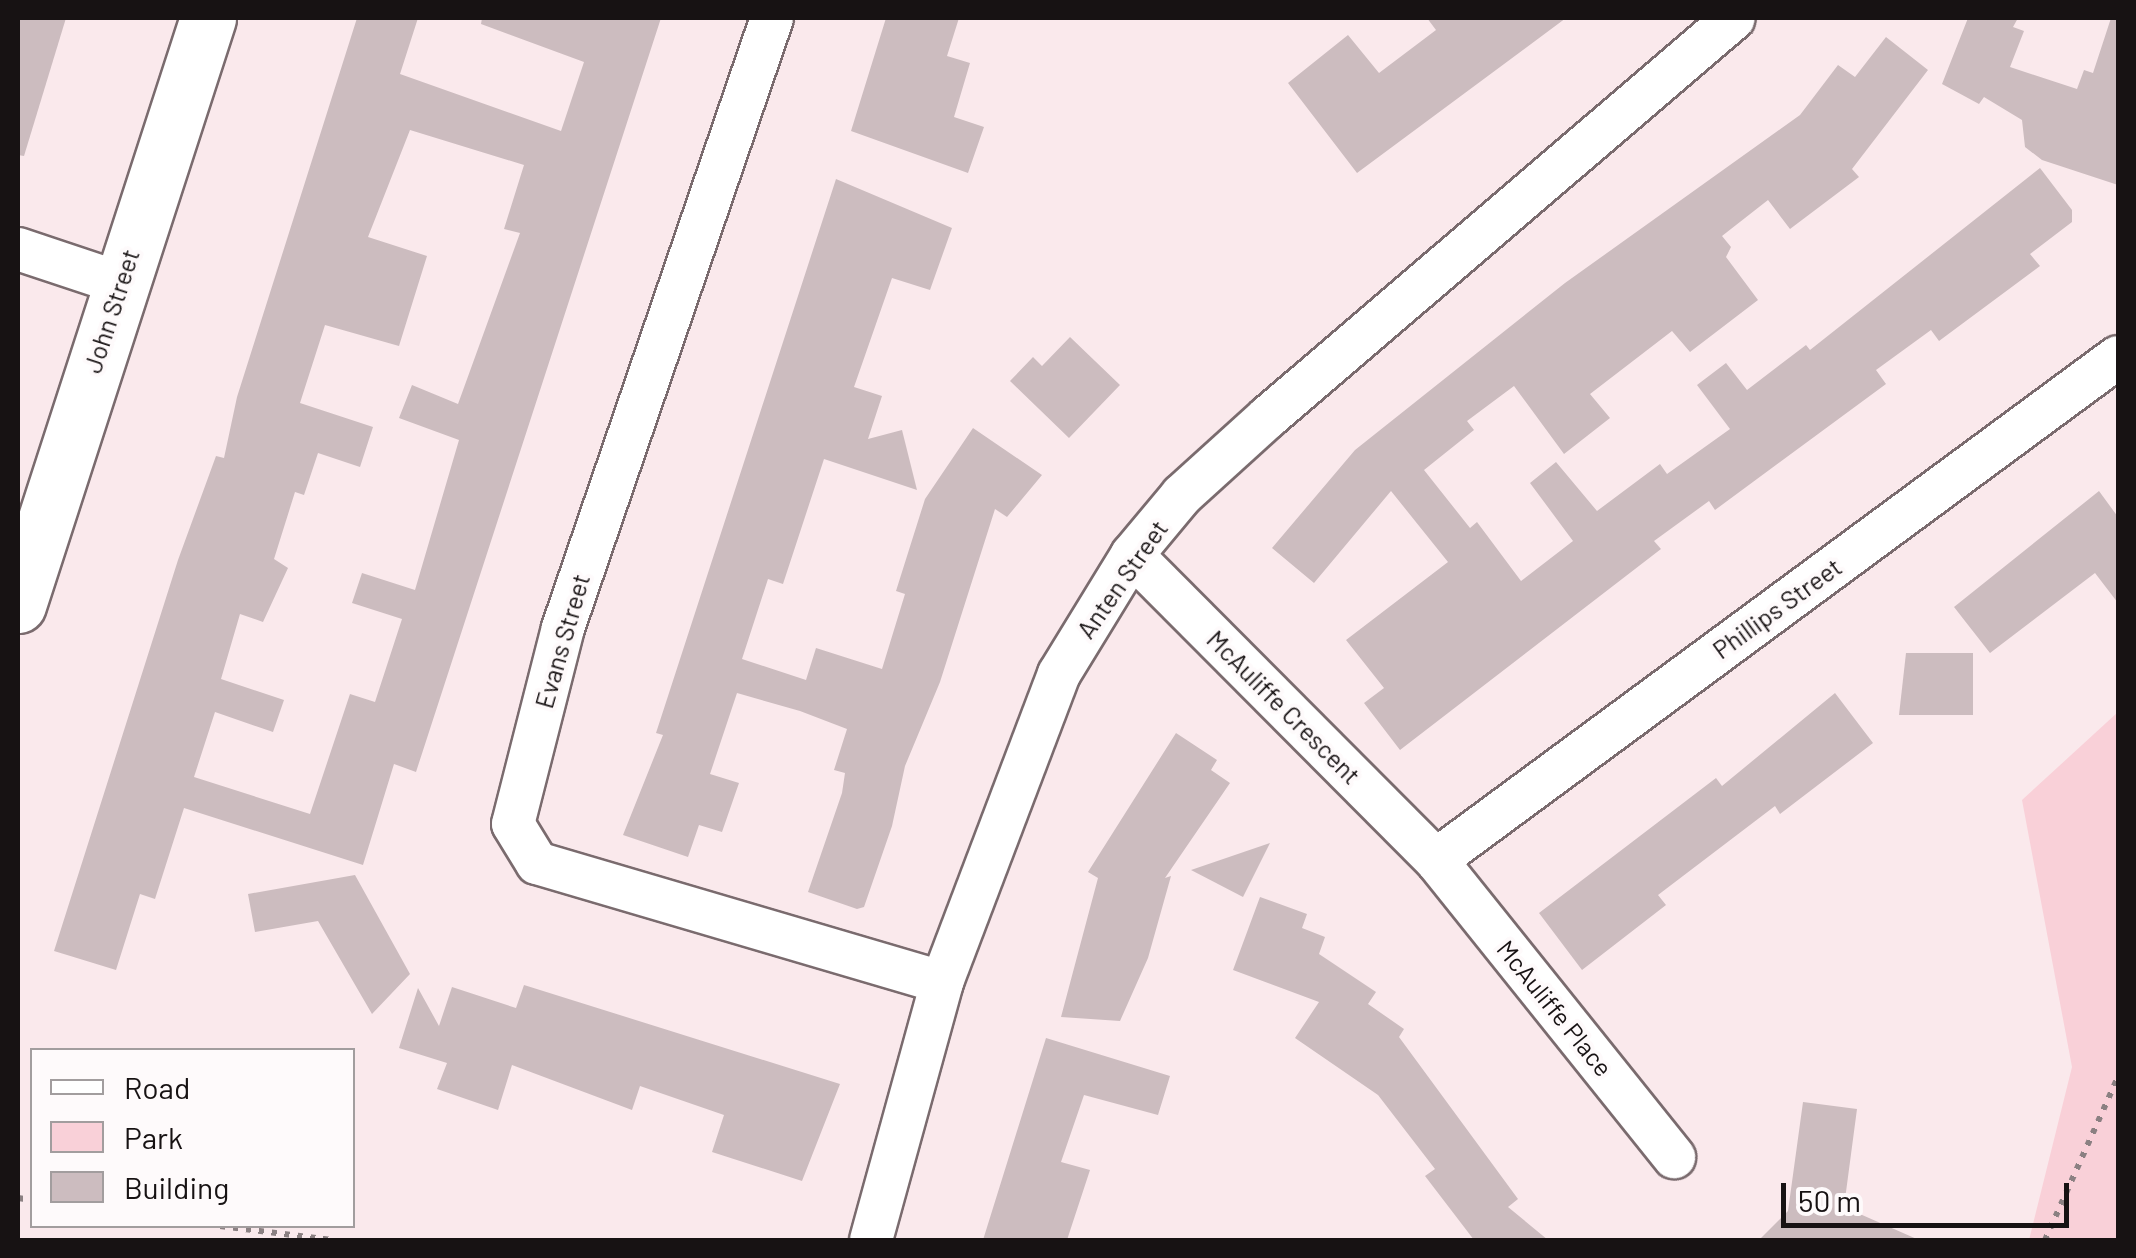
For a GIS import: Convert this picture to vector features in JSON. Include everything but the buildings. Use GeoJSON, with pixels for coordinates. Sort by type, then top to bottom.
{"type":"FeatureCollection","features":[{"type":"Feature","properties":{"kind":"main road","name":"John Street"},"geometry":{"type":"LineString","coordinates":[[18,605],[208,18]]}},
{"type":"Feature","properties":{"kind":"street","name":"Evans Street"},"geometry":{"type":"LineString","coordinates":[[772,18],[563,628],[512,824],[537,863],[942,982]]}},
{"type":"Feature","properties":{"kind":"street","name":"Anten Street"},"geometry":{"type":"LineString","coordinates":[[871,1240],[942,982],[1059,674],[1132,555],[1182,495],[1268,417],[1734,18]]}},
{"type":"Feature","properties":{"kind":"street"},"geometry":{"type":"LineString","coordinates":[[18,249],[120,283]]}},
{"type":"Feature","properties":{"kind":"street","name":"Phillips Street"},"geometry":{"type":"LineString","coordinates":[[1436,860],[2118,357]]}},
{"type":"Feature","properties":{"kind":"street","name":"McAuliffe Crescent"},"geometry":{"type":"LineString","coordinates":[[1132,555],[1436,860]]}},
{"type":"Feature","properties":{"kind":"street","name":"McAuliffe Place"},"geometry":{"type":"LineString","coordinates":[[1436,860],[1674,1157]]}},
{"type":"Feature","properties":{"kind":"path"},"geometry":{"type":"LineString","coordinates":[[2046,1240],[2118,1077]]}},
{"type":"Feature","properties":{"kind":"path"},"geometry":{"type":"LineString","coordinates":[[236,1228],[332,1240]]}},
{"type":"Feature","properties":{"kind":"green space"},"geometry":{"type":"Polygon","coordinates":[[[2118,712],[2118,1240],[2029,1240],[2072,1067],[2022,800],[2118,712]]]}}]}
